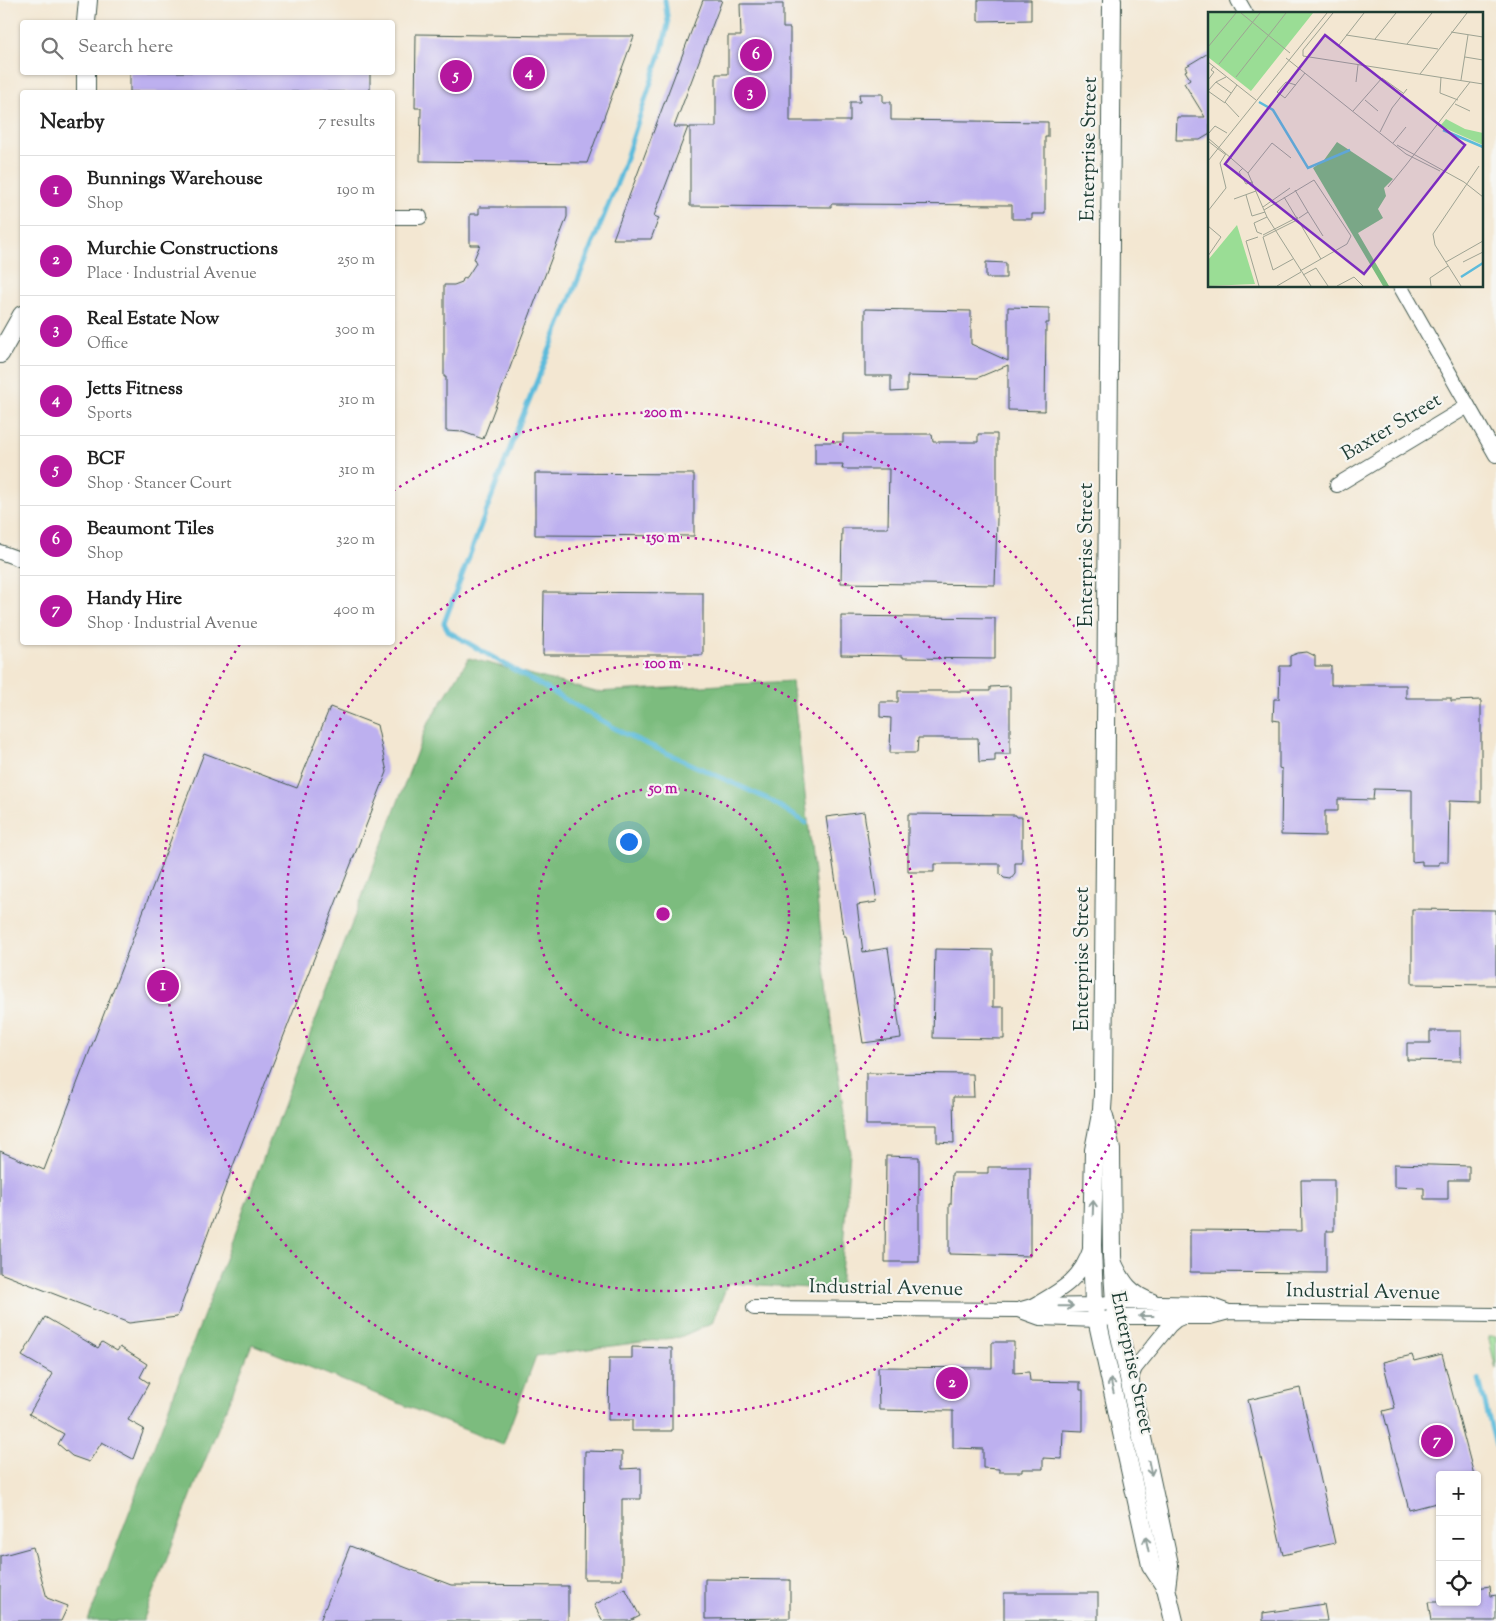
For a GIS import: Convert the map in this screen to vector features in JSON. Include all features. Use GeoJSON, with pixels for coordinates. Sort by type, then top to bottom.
{"type":"FeatureCollection","features":[{"type":"Feature","properties":{"kind":"street","name":"Enterprise Street"},"geometry":{"type":"LineString","coordinates":[[1112,0],[1102,1109],[1094,1150],[1092,1245],[1096,1312],[1151,1565],[1166,1588],[1174,1621]]}},
{"type":"Feature","properties":{"kind":"street"},"geometry":{"type":"LineString","coordinates":[[1238,0],[1245,12]]}},
{"type":"Feature","properties":{"kind":"street"},"geometry":{"type":"LineString","coordinates":[[86,75],[86,90]]}},
{"type":"Feature","properties":{"kind":"street"},"geometry":{"type":"LineString","coordinates":[[395,217],[420,217]]}},
{"type":"Feature","properties":{"kind":"street"},"geometry":{"type":"LineString","coordinates":[[1401,288],[1496,455]]}},
{"type":"Feature","properties":{"kind":"street"},"geometry":{"type":"LineString","coordinates":[[0,354],[20,319]]}},
{"type":"Feature","properties":{"kind":"street","name":"Baxter Street"},"geometry":{"type":"LineString","coordinates":[[1336,485],[1468,406]]}},
{"type":"Feature","properties":{"kind":"street"},"geometry":{"type":"LineString","coordinates":[[0,552],[20,559]]}},
{"type":"Feature","properties":{"kind":"street","name":"Enterprise Street"},"geometry":{"type":"LineString","coordinates":[[1102,1109],[1111,1150],[1112,1256],[1115,1309],[1169,1564],[1166,1588]]}},
{"type":"Feature","properties":{"kind":"street"},"geometry":{"type":"LineString","coordinates":[[1032,1306],[1064,1288],[1073,1280],[1086,1261],[1092,1245]]}},
{"type":"Feature","properties":{"kind":"street"},"geometry":{"type":"LineString","coordinates":[[1112,1256],[1121,1277],[1130,1289],[1140,1296],[1160,1304]]}},
{"type":"Feature","properties":{"kind":"street","name":"Industrial Avenue"},"geometry":{"type":"LineString","coordinates":[[1018,1310],[1040,1318],[1160,1304],[1207,1304],[1229,1312]]}},
{"type":"Feature","properties":{"kind":"street","name":"Industrial Avenue"},"geometry":{"type":"LineString","coordinates":[[754,1308],[1018,1310],[1032,1306],[1096,1312]]}},
{"type":"Feature","properties":{"kind":"street","name":"Industrial Avenue"},"geometry":{"type":"LineString","coordinates":[[1115,1309],[1210,1317],[1229,1312],[1496,1315]]}},
{"type":"Feature","properties":{"kind":"street"},"geometry":{"type":"LineString","coordinates":[[1131,1384],[1132,1375],[1136,1368],[1170,1324],[1186,1316]]}},
{"type":"Feature","properties":{"kind":"green space"},"geometry":{"type":"Polygon","coordinates":[[[469,658],[596,692],[792,681],[834,1047],[850,1152],[840,1290],[728,1283],[712,1323],[680,1337],[536,1356],[503,1445],[252,1344],[143,1621],[88,1621],[427,725],[469,658]]]}},
{"type":"Feature","properties":{"kind":"green space"},"geometry":{"type":"Polygon","coordinates":[[[1488,1336],[1496,1336],[1496,1369],[1488,1336]]]}},
{"type":"Feature","properties":{"kind":"building"},"geometry":{"type":"Polygon","coordinates":[[[703,0],[722,0],[674,127],[688,127],[654,216],[659,218],[651,239],[613,239],[703,0]]]}},
{"type":"Feature","properties":{"kind":"building"},"geometry":{"type":"Polygon","coordinates":[[[978,0],[1031,0],[1031,20],[978,21],[978,0]]]}},
{"type":"Feature","properties":{"kind":"building"},"geometry":{"type":"Polygon","coordinates":[[[740,4],[783,4],[783,28],[790,28],[790,121],[850,121],[850,102],[860,102],[859,94],[883,94],[883,102],[891,102],[891,120],[1048,122],[1048,137],[1045,137],[1045,214],[1032,214],[1032,219],[1012,219],[1012,205],[831,204],[831,207],[690,206],[690,127],[716,127],[716,74],[728,74],[728,36],[741,36],[740,4]]]}},
{"type":"Feature","properties":{"kind":"building"},"geometry":{"type":"Polygon","coordinates":[[[416,34],[634,36],[587,163],[420,161],[421,108],[415,108],[416,34]]]}},
{"type":"Feature","properties":{"kind":"building"},"geometry":{"type":"Polygon","coordinates":[[[1208,53],[1208,135],[1200,140],[1176,140],[1177,117],[1205,117],[1184,83],[1190,79],[1185,71],[1187,70],[1185,67],[1208,53]]]}},
{"type":"Feature","properties":{"kind":"building"},"geometry":{"type":"Polygon","coordinates":[[[130,75],[370,75],[370,90],[130,90],[130,75]]]}},
{"type":"Feature","properties":{"kind":"building"},"geometry":{"type":"Polygon","coordinates":[[[479,207],[567,207],[567,217],[483,439],[463,432],[446,431],[446,377],[444,377],[444,285],[454,285],[462,282],[476,263],[474,259],[480,245],[470,245],[470,214],[479,214],[479,207]]]}},
{"type":"Feature","properties":{"kind":"building"},"geometry":{"type":"Polygon","coordinates":[[[986,262],[1006,263],[1006,278],[986,278],[986,262]]]}},
{"type":"Feature","properties":{"kind":"building"},"geometry":{"type":"Polygon","coordinates":[[[1008,307],[1049,308],[1049,323],[1046,323],[1045,411],[1008,410],[1008,365],[977,378],[907,376],[907,391],[891,392],[891,376],[865,376],[865,309],[971,311],[971,344],[1008,361],[1008,307]]]}},
{"type":"Feature","properties":{"kind":"building"},"geometry":{"type":"Polygon","coordinates":[[[843,434],[932,434],[933,442],[978,442],[978,434],[997,434],[995,585],[841,583],[842,528],[888,528],[889,469],[842,469],[843,464],[815,464],[815,442],[843,442],[843,434]]]}},
{"type":"Feature","properties":{"kind":"building"},"geometry":{"type":"Polygon","coordinates":[[[535,473],[694,474],[694,536],[535,535],[535,473]]]}},
{"type":"Feature","properties":{"kind":"building"},"geometry":{"type":"Polygon","coordinates":[[[544,592],[703,593],[703,655],[543,655],[544,592]]]}},
{"type":"Feature","properties":{"kind":"building"},"geometry":{"type":"Polygon","coordinates":[[[841,616],[995,618],[995,659],[841,655],[841,616]]]}},
{"type":"Feature","properties":{"kind":"building"},"geometry":{"type":"Polygon","coordinates":[[[1307,652],[1315,656],[1315,666],[1331,666],[1331,685],[1406,685],[1406,698],[1451,698],[1451,701],[1481,700],[1481,802],[1449,801],[1448,862],[1439,862],[1439,865],[1422,865],[1422,861],[1412,862],[1412,790],[1374,789],[1373,800],[1338,799],[1338,811],[1325,811],[1325,836],[1281,835],[1282,769],[1279,768],[1279,721],[1273,720],[1274,699],[1279,699],[1280,666],[1290,666],[1290,656],[1307,652]]]}},
{"type":"Feature","properties":{"kind":"building"},"geometry":{"type":"Polygon","coordinates":[[[1010,686],[1010,754],[995,754],[995,761],[979,762],[978,738],[918,738],[917,753],[890,753],[891,718],[880,717],[880,702],[898,702],[898,691],[990,691],[990,687],[1010,686]]]}},
{"type":"Feature","properties":{"kind":"building"},"geometry":{"type":"Polygon","coordinates":[[[330,707],[377,725],[387,772],[236,1158],[177,1317],[129,1323],[0,1273],[0,1151],[44,1170],[204,753],[297,788],[330,707]]]}},
{"type":"Feature","properties":{"kind":"building"},"geometry":{"type":"Polygon","coordinates":[[[864,812],[877,902],[857,905],[863,952],[888,948],[901,1038],[863,1043],[826,817],[864,812]]]}},
{"type":"Feature","properties":{"kind":"building"},"geometry":{"type":"Polygon","coordinates":[[[908,814],[1016,815],[1016,817],[1022,817],[1022,863],[1015,863],[1015,874],[1011,879],[1004,878],[1000,874],[1000,864],[934,864],[934,872],[908,872],[908,814]]]}},
{"type":"Feature","properties":{"kind":"building"},"geometry":{"type":"Polygon","coordinates":[[[1412,909],[1496,910],[1496,985],[1412,984],[1412,909]]]}},
{"type":"Feature","properties":{"kind":"building"},"geometry":{"type":"Polygon","coordinates":[[[935,949],[993,950],[993,1007],[1004,1007],[1004,1039],[933,1038],[935,949]]]}},
{"type":"Feature","properties":{"kind":"building"},"geometry":{"type":"Polygon","coordinates":[[[1430,1031],[1461,1031],[1461,1061],[1407,1060],[1407,1043],[1430,1043],[1430,1031]]]}},
{"type":"Feature","properties":{"kind":"building"},"geometry":{"type":"Polygon","coordinates":[[[866,1073],[973,1074],[974,1097],[953,1097],[954,1143],[937,1142],[937,1125],[866,1125],[866,1073]]]}},
{"type":"Feature","properties":{"kind":"building"},"geometry":{"type":"Polygon","coordinates":[[[886,1156],[919,1157],[919,1262],[885,1262],[886,1156]]]}},
{"type":"Feature","properties":{"kind":"building"},"geometry":{"type":"Polygon","coordinates":[[[1394,1164],[1469,1166],[1469,1180],[1448,1180],[1448,1199],[1424,1199],[1424,1188],[1394,1187],[1394,1164]]]}},
{"type":"Feature","properties":{"kind":"building"},"geometry":{"type":"Polygon","coordinates":[[[988,1167],[1030,1167],[1030,1256],[949,1254],[949,1204],[951,1204],[952,1173],[988,1173],[988,1167]]]}},
{"type":"Feature","properties":{"kind":"building"},"geometry":{"type":"Polygon","coordinates":[[[1301,1180],[1334,1180],[1334,1231],[1326,1231],[1326,1273],[1190,1272],[1190,1230],[1302,1231],[1301,1180]]]}},
{"type":"Feature","properties":{"kind":"building"},"geometry":{"type":"Polygon","coordinates":[[[45,1317],[98,1348],[102,1342],[117,1351],[120,1347],[147,1364],[140,1377],[149,1383],[128,1420],[144,1429],[133,1459],[102,1442],[89,1462],[72,1456],[58,1444],[64,1434],[29,1414],[53,1374],[22,1356],[45,1317]]]}},
{"type":"Feature","properties":{"kind":"building"},"geometry":{"type":"Polygon","coordinates":[[[992,1342],[1014,1342],[1014,1373],[1029,1372],[1030,1381],[1080,1382],[1080,1390],[1083,1390],[1083,1431],[1063,1430],[1062,1459],[1043,1458],[1043,1469],[1022,1469],[1022,1472],[999,1472],[999,1469],[983,1468],[983,1449],[953,1448],[953,1411],[879,1410],[878,1367],[992,1368],[992,1342]]]}},
{"type":"Feature","properties":{"kind":"building"},"geometry":{"type":"Polygon","coordinates":[[[632,1347],[672,1348],[672,1431],[632,1431],[632,1420],[608,1420],[609,1358],[632,1358],[632,1347]]]}},
{"type":"Feature","properties":{"kind":"building"},"geometry":{"type":"Polygon","coordinates":[[[1442,1354],[1473,1471],[1436,1471],[1436,1503],[1409,1510],[1383,1411],[1395,1408],[1383,1362],[1412,1355],[1414,1361],[1442,1354]]]}},
{"type":"Feature","properties":{"kind":"building"},"geometry":{"type":"Polygon","coordinates":[[[1300,1388],[1335,1543],[1283,1555],[1248,1400],[1300,1388]]]}},
{"type":"Feature","properties":{"kind":"building"},"geometry":{"type":"Polygon","coordinates":[[[585,1451],[622,1452],[622,1469],[641,1468],[641,1499],[622,1499],[622,1579],[584,1579],[585,1451]]]}},
{"type":"Feature","properties":{"kind":"building"},"geometry":{"type":"Polygon","coordinates":[[[350,1546],[451,1585],[568,1586],[568,1621],[320,1621],[350,1546]]]}},
{"type":"Feature","properties":{"kind":"building"},"geometry":{"type":"Polygon","coordinates":[[[33,1547],[47,1598],[68,1606],[61,1621],[0,1621],[0,1556],[33,1547]]]}},
{"type":"Feature","properties":{"kind":"building"},"geometry":{"type":"Polygon","coordinates":[[[705,1579],[790,1580],[790,1618],[705,1619],[705,1579]]]}},
{"type":"Feature","properties":{"kind":"building"},"geometry":{"type":"Polygon","coordinates":[[[1490,1586],[1491,1596],[1496,1595],[1496,1621],[1431,1621],[1428,1602],[1436,1602],[1436,1606],[1481,1606],[1481,1587],[1490,1586]]]}},
{"type":"Feature","properties":{"kind":"building"},"geometry":{"type":"Polygon","coordinates":[[[625,1588],[640,1616],[630,1621],[603,1621],[594,1605],[625,1588]]]}},
{"type":"Feature","properties":{"kind":"building"},"geometry":{"type":"Polygon","coordinates":[[[1004,1593],[1098,1593],[1098,1621],[1004,1621],[1004,1593]]]}},
{"type":"Feature","properties":{"kind":"building"},"geometry":{"type":"Polygon","coordinates":[[[1324,1604],[1327,1621],[1263,1621],[1263,1613],[1324,1604]]]}},
{"type":"Feature","properties":{"kind":"waterway"},"geometry":{"type":"LineString","coordinates":[[665,0],[668,24],[662,49],[620,176],[515,435],[444,623],[449,632],[625,734],[770,800],[806,823]]}},
{"type":"Feature","properties":{"kind":"waterway"},"geometry":{"type":"LineString","coordinates":[[1479,1380],[1496,1446]]}},
{"type":"Feature","properties":{"kind":"place","name":"Beaumont Tiles"},"geometry":{"type":"Point","coordinates":[756,55]}},
{"type":"Feature","properties":{"kind":"place","name":"Jetts Fitness"},"geometry":{"type":"Point","coordinates":[529,73]}},
{"type":"Feature","properties":{"kind":"place","name":"BCF"},"geometry":{"type":"Point","coordinates":[456,76]}},
{"type":"Feature","properties":{"kind":"place","name":"Real Estate Now"},"geometry":{"type":"Point","coordinates":[750,93]}},
{"type":"Feature","properties":{"kind":"place","name":"Bunnings Warehouse"},"geometry":{"type":"Point","coordinates":[163,986]}},
{"type":"Feature","properties":{"kind":"place","name":"Murchie Constructions"},"geometry":{"type":"Point","coordinates":[952,1383]}},
{"type":"Feature","properties":{"kind":"place","name":"Handy Hire"},"geometry":{"type":"Point","coordinates":[1437,1441]}}]}
